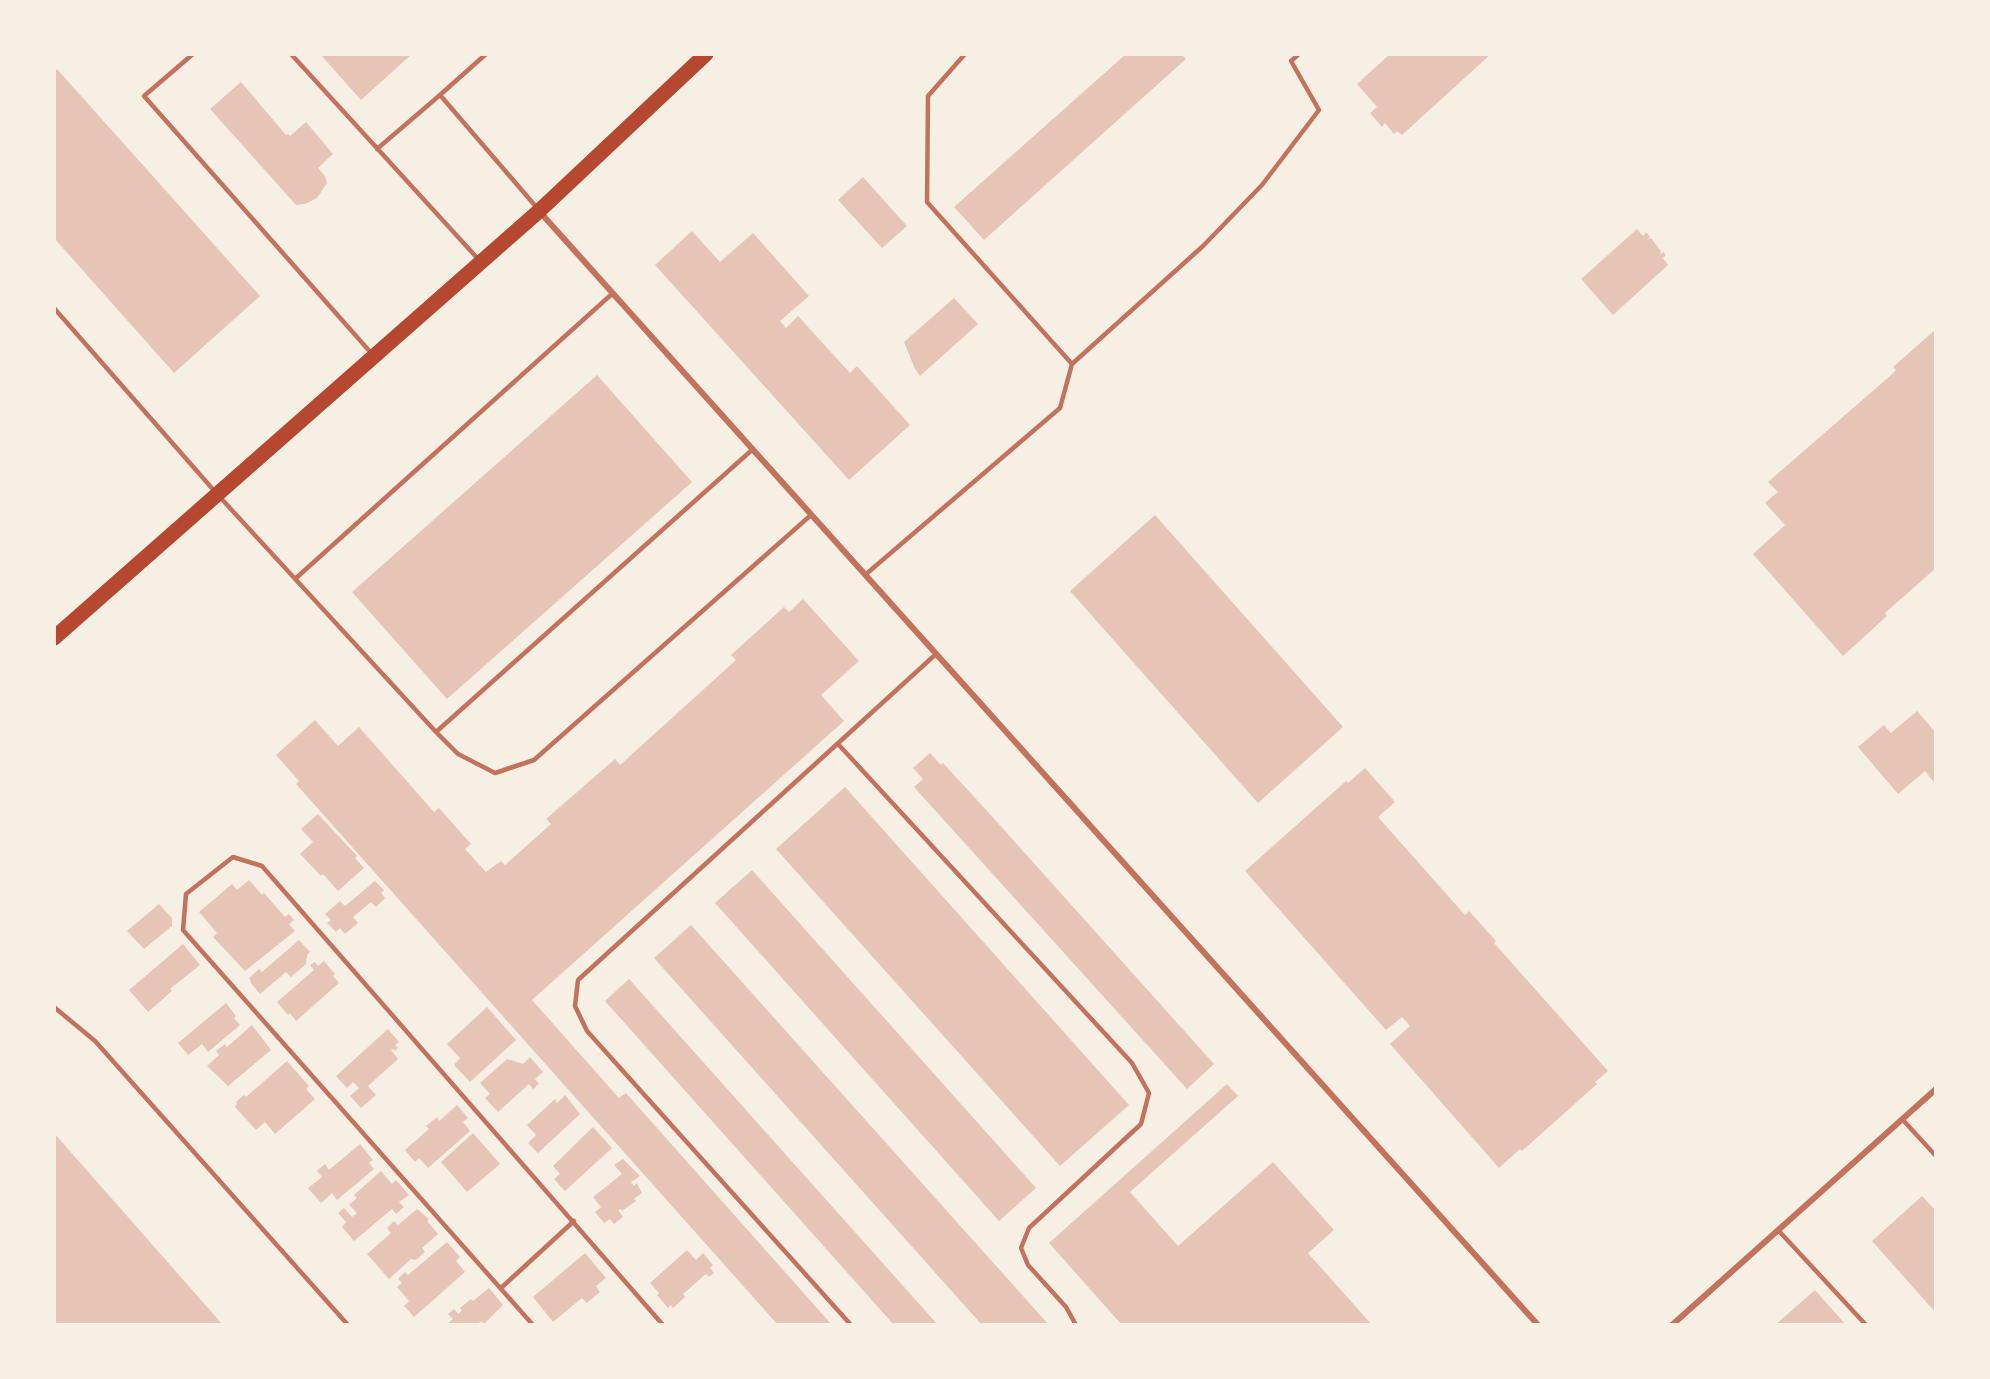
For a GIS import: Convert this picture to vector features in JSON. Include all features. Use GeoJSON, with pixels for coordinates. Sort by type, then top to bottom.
{"type":"FeatureCollection","features":[{"type":"Feature","properties":{"kind":"main road"},"geometry":{"type":"LineString","coordinates":[[54,638],[539,211],[706,54]]}},
{"type":"Feature","properties":{"kind":"street"},"geometry":{"type":"LineString","coordinates":[[539,211],[1538,1325]]}},
{"type":"Feature","properties":{"kind":"street"},"geometry":{"type":"LineString","coordinates":[[1672,1325],[1936,1089]]}},
{"type":"Feature","properties":{"kind":"lane"},"geometry":{"type":"LineString","coordinates":[[193,54],[144,96],[374,356]]}},
{"type":"Feature","properties":{"kind":"lane"},"geometry":{"type":"LineString","coordinates":[[291,54],[481,262]]}},
{"type":"Feature","properties":{"kind":"lane"},"geometry":{"type":"LineString","coordinates":[[377,149],[486,54]]}},
{"type":"Feature","properties":{"kind":"lane"},"geometry":{"type":"LineString","coordinates":[[965,54],[928,96],[927,202],[1072,364]]}},
{"type":"Feature","properties":{"kind":"lane"},"geometry":{"type":"LineString","coordinates":[[865,575],[1060,408],[1072,364],[1203,246],[1262,185],[1319,110],[1291,61],[1299,54]]}},
{"type":"Feature","properties":{"kind":"lane"},"geometry":{"type":"LineString","coordinates":[[440,95],[539,211]]}},
{"type":"Feature","properties":{"kind":"lane"},"geometry":{"type":"LineString","coordinates":[[296,579],[613,293]]}},
{"type":"Feature","properties":{"kind":"lane"},"geometry":{"type":"LineString","coordinates":[[54,308],[217,494],[436,732],[458,754],[495,773],[534,760],[812,515]]}},
{"type":"Feature","properties":{"kind":"lane"},"geometry":{"type":"LineString","coordinates":[[436,732],[753,449]]}},
{"type":"Feature","properties":{"kind":"lane"},"geometry":{"type":"LineString","coordinates":[[852,1325],[587,1031],[575,1006],[578,980],[936,654]]}},
{"type":"Feature","properties":{"kind":"lane"},"geometry":{"type":"LineString","coordinates":[[838,744],[1132,1063],[1149,1093],[1141,1124],[1029,1228],[1022,1248],[1028,1265],[1066,1307],[1076,1325]]}},
{"type":"Feature","properties":{"kind":"lane"},"geometry":{"type":"LineString","coordinates":[[533,1325],[183,930],[186,894],[233,857],[262,866],[663,1325]]}},
{"type":"Feature","properties":{"kind":"lane"},"geometry":{"type":"LineString","coordinates":[[54,1007],[95,1041],[348,1325]]}},
{"type":"Feature","properties":{"kind":"lane"},"geometry":{"type":"LineString","coordinates":[[1902,1119],[1936,1156]]}},
{"type":"Feature","properties":{"kind":"lane"},"geometry":{"type":"LineString","coordinates":[[501,1288],[574,1221]]}},
{"type":"Feature","properties":{"kind":"lane"},"geometry":{"type":"LineString","coordinates":[[1778,1230],[1866,1325]]}},
{"type":"Feature","properties":{"kind":"building"},"geometry":{"type":"Polygon","coordinates":[[[320,54],[412,54],[361,100],[320,54]]]}},
{"type":"Feature","properties":{"kind":"building"},"geometry":{"type":"Polygon","coordinates":[[[1126,54],[1181,54],[1186,59],[984,240],[954,207],[1126,54]]]}},
{"type":"Feature","properties":{"kind":"building"},"geometry":{"type":"Polygon","coordinates":[[[1390,54],[1491,54],[1402,135],[1397,131],[1394,134],[1385,123],[1382,127],[1370,113],[1377,107],[1357,84],[1390,54]]]}},
{"type":"Feature","properties":{"kind":"building"},"geometry":{"type":"Polygon","coordinates":[[[57,69],[260,296],[174,373],[54,238],[54,72],[57,69]]]}},
{"type":"Feature","properties":{"kind":"building"},"geometry":{"type":"Polygon","coordinates":[[[241,82],[286,135],[290,136],[306,122],[333,154],[318,168],[325,176],[327,183],[317,198],[305,204],[296,205],[210,109],[241,82]]]}},
{"type":"Feature","properties":{"kind":"building"},"geometry":{"type":"Polygon","coordinates":[[[863,177],[907,226],[882,248],[838,200],[863,177]]]}},
{"type":"Feature","properties":{"kind":"building"},"geometry":{"type":"Polygon","coordinates":[[[1637,229],[1643,236],[1646,232],[1650,237],[1647,240],[1651,238],[1661,251],[1660,255],[1663,252],[1666,255],[1663,258],[1668,265],[1613,315],[1581,279],[1637,229]]]}},
{"type":"Feature","properties":{"kind":"building"},"geometry":{"type":"Polygon","coordinates":[[[692,231],[720,262],[753,233],[809,296],[780,321],[786,328],[798,316],[850,373],[857,366],[910,425],[849,480],[655,265],[692,231]]]}},
{"type":"Feature","properties":{"kind":"building"},"geometry":{"type":"Polygon","coordinates":[[[954,298],[978,324],[920,376],[904,342],[954,298]]]}},
{"type":"Feature","properties":{"kind":"building"},"geometry":{"type":"Polygon","coordinates":[[[1936,329],[1936,568],[1885,613],[1887,616],[1843,656],[1753,554],[1785,525],[1765,503],[1778,492],[1768,482],[1890,376],[1896,370],[1893,367],[1936,329]]]}},
{"type":"Feature","properties":{"kind":"building"},"geometry":{"type":"Polygon","coordinates":[[[597,375],[692,482],[447,699],[352,592],[597,375]]]}},
{"type":"Feature","properties":{"kind":"building"},"geometry":{"type":"Polygon","coordinates":[[[1155,515],[1343,727],[1258,803],[1070,591],[1155,515]]]}},
{"type":"Feature","properties":{"kind":"building"},"geometry":{"type":"Polygon","coordinates":[[[803,599],[859,661],[821,695],[844,721],[532,1000],[619,1098],[626,1093],[832,1325],[778,1325],[296,784],[299,781],[276,755],[315,720],[338,746],[359,727],[434,812],[439,808],[471,844],[465,849],[486,872],[501,861],[505,865],[551,824],[546,819],[615,759],[620,765],[736,660],[731,655],[784,607],[789,612],[803,599]]]}},
{"type":"Feature","properties":{"kind":"building"},"geometry":{"type":"Polygon","coordinates":[[[1917,711],[1936,733],[1936,785],[1925,771],[1898,794],[1858,747],[1884,725],[1891,733],[1917,711]]]}},
{"type":"Feature","properties":{"kind":"building"},"geometry":{"type":"Polygon","coordinates":[[[930,753],[941,765],[943,763],[988,812],[1214,1064],[1187,1089],[914,787],[923,779],[913,768],[930,753]]]}},
{"type":"Feature","properties":{"kind":"building"},"geometry":{"type":"Polygon","coordinates":[[[1365,768],[1395,802],[1378,817],[1465,915],[1469,911],[1496,941],[1494,943],[1608,1071],[1595,1082],[1597,1084],[1522,1151],[1520,1149],[1499,1168],[1390,1044],[1410,1026],[1402,1017],[1386,1030],[1245,871],[1346,781],[1348,783],[1365,768]]]}},
{"type":"Feature","properties":{"kind":"building"},"geometry":{"type":"Polygon","coordinates":[[[845,787],[1129,1105],[1060,1166],[776,849],[845,787]]]}},
{"type":"Feature","properties":{"kind":"building"},"geometry":{"type":"Polygon","coordinates":[[[318,814],[357,856],[355,858],[364,868],[338,891],[300,854],[313,842],[301,829],[318,814]]]}},
{"type":"Feature","properties":{"kind":"building"},"geometry":{"type":"Polygon","coordinates":[[[752,870],[1036,1188],[999,1221],[715,903],[752,870]]]}},
{"type":"Feature","properties":{"kind":"building"},"geometry":{"type":"Polygon","coordinates":[[[249,880],[285,917],[289,914],[294,920],[289,924],[295,931],[245,971],[213,937],[217,933],[199,912],[232,884],[237,890],[249,880]]]}},
{"type":"Feature","properties":{"kind":"building"},"geometry":{"type":"Polygon","coordinates":[[[375,881],[384,890],[381,893],[385,898],[376,907],[371,902],[353,917],[358,923],[345,934],[340,928],[336,932],[327,923],[331,920],[325,914],[340,901],[345,906],[375,881]]]}},
{"type":"Feature","properties":{"kind":"building"},"geometry":{"type":"Polygon","coordinates":[[[159,904],[172,918],[172,926],[144,949],[127,931],[159,904]]]}},
{"type":"Feature","properties":{"kind":"building"},"geometry":{"type":"Polygon","coordinates":[[[691,925],[1049,1325],[982,1325],[654,958],[691,925]]]}},
{"type":"Feature","properties":{"kind":"building"},"geometry":{"type":"Polygon","coordinates":[[[299,940],[310,952],[307,955],[306,964],[291,977],[286,972],[260,994],[249,978],[259,969],[262,972],[299,940]]]}},
{"type":"Feature","properties":{"kind":"building"},"geometry":{"type":"Polygon","coordinates":[[[183,944],[200,965],[170,989],[172,991],[148,1012],[129,990],[183,944]]]}},
{"type":"Feature","properties":{"kind":"building"},"geometry":{"type":"Polygon","coordinates":[[[324,961],[339,983],[296,1021],[277,1002],[314,970],[310,965],[315,962],[318,966],[324,961]]]}},
{"type":"Feature","properties":{"kind":"building"},"geometry":{"type":"Polygon","coordinates":[[[629,979],[938,1325],[894,1325],[605,1001],[629,979]]]}},
{"type":"Feature","properties":{"kind":"building"},"geometry":{"type":"Polygon","coordinates":[[[226,1003],[240,1025],[208,1052],[202,1044],[188,1055],[178,1043],[226,1003]]]}},
{"type":"Feature","properties":{"kind":"building"},"geometry":{"type":"Polygon","coordinates":[[[487,1007],[516,1040],[470,1082],[454,1065],[460,1058],[447,1044],[487,1007]]]}},
{"type":"Feature","properties":{"kind":"building"},"geometry":{"type":"Polygon","coordinates":[[[252,1025],[271,1050],[228,1086],[207,1066],[219,1055],[216,1051],[225,1044],[227,1047],[252,1025]]]}},
{"type":"Feature","properties":{"kind":"building"},"geometry":{"type":"Polygon","coordinates":[[[388,1029],[399,1042],[395,1045],[398,1048],[395,1051],[391,1050],[398,1059],[368,1086],[376,1095],[361,1108],[350,1096],[359,1088],[353,1082],[347,1088],[336,1076],[388,1029]]]}},
{"type":"Feature","properties":{"kind":"building"},"geometry":{"type":"Polygon","coordinates":[[[530,1057],[543,1072],[535,1079],[539,1084],[533,1089],[529,1084],[498,1112],[485,1098],[490,1094],[480,1083],[507,1059],[523,1064],[530,1057]]]}},
{"type":"Feature","properties":{"kind":"building"},"geometry":{"type":"Polygon","coordinates":[[[287,1061],[309,1086],[306,1089],[315,1099],[275,1134],[265,1122],[256,1130],[235,1107],[236,1102],[244,1095],[246,1097],[287,1061]]]}},
{"type":"Feature","properties":{"kind":"building"},"geometry":{"type":"Polygon","coordinates":[[[1227,1084],[1238,1096],[1130,1192],[1178,1246],[1273,1162],[1334,1230],[1308,1253],[1372,1325],[1122,1325],[1049,1243],[1227,1084]]]}},
{"type":"Feature","properties":{"kind":"building"},"geometry":{"type":"Polygon","coordinates":[[[565,1095],[580,1114],[538,1153],[528,1143],[536,1135],[527,1125],[555,1099],[557,1103],[565,1095]]]}},
{"type":"Feature","properties":{"kind":"building"},"geometry":{"type":"Polygon","coordinates":[[[457,1105],[468,1118],[463,1122],[470,1131],[428,1168],[419,1158],[415,1162],[405,1150],[429,1129],[426,1126],[437,1117],[439,1121],[457,1105]]]}},
{"type":"Feature","properties":{"kind":"building"},"geometry":{"type":"Polygon","coordinates":[[[593,1127],[612,1148],[565,1191],[554,1179],[560,1174],[553,1166],[593,1127]]]}},
{"type":"Feature","properties":{"kind":"building"},"geometry":{"type":"Polygon","coordinates":[[[54,1133],[223,1325],[54,1325],[54,1133]]]}},
{"type":"Feature","properties":{"kind":"building"},"geometry":{"type":"Polygon","coordinates":[[[473,1133],[500,1164],[467,1192],[441,1162],[473,1133]]]}},
{"type":"Feature","properties":{"kind":"building"},"geometry":{"type":"Polygon","coordinates":[[[360,1144],[373,1160],[369,1163],[374,1169],[337,1200],[332,1193],[321,1203],[308,1188],[322,1177],[317,1171],[325,1164],[329,1170],[360,1144]]]}},
{"type":"Feature","properties":{"kind":"building"},"geometry":{"type":"Polygon","coordinates":[[[623,1159],[640,1176],[631,1182],[634,1186],[637,1183],[642,1193],[634,1199],[636,1201],[622,1211],[618,1210],[623,1217],[614,1224],[610,1219],[604,1223],[595,1212],[601,1207],[593,1197],[622,1174],[614,1165],[623,1159]]]}},
{"type":"Feature","properties":{"kind":"building"},"geometry":{"type":"Polygon","coordinates":[[[381,1171],[392,1184],[396,1180],[409,1195],[399,1202],[404,1207],[396,1214],[392,1209],[354,1241],[342,1227],[346,1222],[338,1213],[344,1208],[352,1217],[357,1213],[349,1205],[357,1198],[354,1195],[381,1171]]]}},
{"type":"Feature","properties":{"kind":"building"},"geometry":{"type":"Polygon","coordinates":[[[1922,1196],[1936,1211],[1936,1313],[1872,1241],[1922,1196]]]}},
{"type":"Feature","properties":{"kind":"building"},"geometry":{"type":"Polygon","coordinates":[[[417,1209],[429,1219],[427,1221],[438,1234],[422,1248],[425,1252],[416,1260],[411,1259],[389,1279],[367,1254],[391,1233],[387,1228],[394,1221],[398,1225],[417,1209]]]}},
{"type":"Feature","properties":{"kind":"building"},"geometry":{"type":"Polygon","coordinates":[[[447,1242],[460,1257],[456,1261],[465,1272],[414,1317],[404,1306],[409,1301],[397,1287],[402,1283],[398,1279],[405,1272],[408,1275],[447,1242]]]}},
{"type":"Feature","properties":{"kind":"building"},"geometry":{"type":"Polygon","coordinates":[[[687,1250],[696,1260],[703,1253],[713,1265],[710,1268],[714,1273],[709,1277],[706,1274],[683,1294],[685,1297],[673,1308],[671,1305],[668,1308],[650,1283],[687,1250]]]}},
{"type":"Feature","properties":{"kind":"building"},"geometry":{"type":"Polygon","coordinates":[[[585,1253],[606,1278],[596,1286],[600,1292],[587,1303],[582,1298],[553,1322],[533,1297],[585,1253]]]}},
{"type":"Feature","properties":{"kind":"building"},"geometry":{"type":"Polygon","coordinates":[[[489,1288],[503,1305],[484,1324],[481,1321],[477,1325],[446,1325],[453,1319],[448,1314],[454,1309],[458,1314],[462,1311],[460,1308],[489,1288]]]}},
{"type":"Feature","properties":{"kind":"building"},"geometry":{"type":"Polygon","coordinates":[[[1815,1290],[1846,1325],[1775,1325],[1815,1290]]]}}]}
